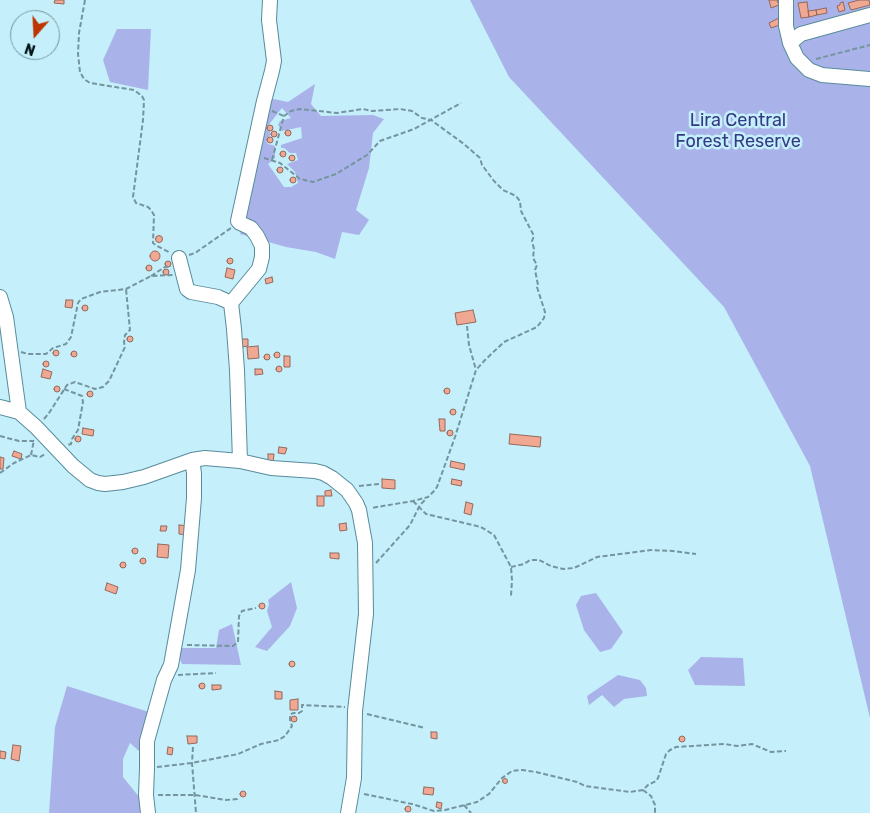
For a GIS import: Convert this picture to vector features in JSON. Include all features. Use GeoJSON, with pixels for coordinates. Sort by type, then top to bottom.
{"type":"FeatureCollection","features":[{"type":"Feature","properties":{"kind":"street"},"geometry":{"type":"LineString","coordinates":[[240,461],[237,370],[231,302],[259,269],[262,257],[262,246],[257,236],[251,228],[239,222],[252,154],[274,61],[269,20],[270,0]]}},
{"type":"Feature","properties":{"kind":"street"},"geometry":{"type":"LineString","coordinates":[[786,0],[786,26],[796,39],[797,58],[809,70],[822,75],[870,79]]}},
{"type":"Feature","properties":{"kind":"street"},"geometry":{"type":"LineString","coordinates":[[796,39],[870,15]]}},
{"type":"Feature","properties":{"kind":"street"},"geometry":{"type":"LineString","coordinates":[[179,258],[187,289],[191,292],[218,297],[231,302]]}},
{"type":"Feature","properties":{"kind":"street"},"geometry":{"type":"LineString","coordinates":[[0,297],[6,317],[18,412]]}},
{"type":"Feature","properties":{"kind":"street"},"geometry":{"type":"LineString","coordinates":[[0,406],[18,412],[36,427],[73,466],[90,480],[98,483],[124,482],[192,460],[205,458],[240,461],[271,468],[315,471],[332,478],[347,490],[359,510],[365,543],[366,574],[366,614],[356,709],[354,778],[348,813]]}},
{"type":"Feature","properties":{"kind":"street"},"geometry":{"type":"LineString","coordinates":[[148,813],[146,795],[147,741],[164,680],[171,665],[188,570],[194,498],[192,460]]}},
{"type":"Feature","properties":{"kind":"path"},"geometry":{"type":"LineString","coordinates":[[85,0],[78,47],[80,72],[84,79],[90,83],[134,90],[142,96],[144,100],[143,120],[134,197],[136,203],[148,207],[154,215],[153,242],[179,258]]}},
{"type":"Feature","properties":{"kind":"path"},"geometry":{"type":"LineString","coordinates":[[816,60],[870,45]]}},
{"type":"Feature","properties":{"kind":"path"},"geometry":{"type":"LineString","coordinates":[[252,154],[280,163],[300,179],[313,182],[336,174],[367,154],[380,141],[414,129],[461,103]]}},
{"type":"Feature","properties":{"kind":"path"},"geometry":{"type":"LineString","coordinates":[[272,160],[284,116],[291,111],[300,109],[337,113],[363,109],[372,111],[400,109],[412,111],[422,118],[431,120],[480,158],[482,165],[494,181],[504,190],[516,196],[520,201],[521,211],[534,236],[532,240],[533,258],[537,265],[537,288],[545,312],[544,318],[537,327],[504,342],[476,370],[437,487],[419,507],[410,525],[366,574]]}},
{"type":"Feature","properties":{"kind":"path"},"geometry":{"type":"LineString","coordinates":[[10,350],[28,354],[46,354],[53,348],[66,344],[72,337],[78,303],[82,299],[100,292],[126,289],[172,266],[179,258],[195,253],[239,222]]}},
{"type":"Feature","properties":{"kind":"path"},"geometry":{"type":"LineString","coordinates":[[151,276],[183,274]]}},
{"type":"Feature","properties":{"kind":"path"},"geometry":{"type":"LineString","coordinates":[[31,455],[36,427],[49,412],[67,385],[75,382],[95,389],[103,387],[110,381],[125,347],[125,335],[130,330],[126,289]]}},
{"type":"Feature","properties":{"kind":"path"},"geometry":{"type":"LineString","coordinates":[[467,326],[469,345],[476,370]]}},
{"type":"Feature","properties":{"kind":"path"},"geometry":{"type":"LineString","coordinates":[[0,436],[19,441],[71,444],[78,430],[83,402],[82,396],[64,389]]}},
{"type":"Feature","properties":{"kind":"path"},"geometry":{"type":"LineString","coordinates":[[0,473],[14,463],[31,455],[40,456],[51,443]]}},
{"type":"Feature","properties":{"kind":"path"},"geometry":{"type":"LineString","coordinates":[[347,490],[364,485],[380,484]]}},
{"type":"Feature","properties":{"kind":"path"},"geometry":{"type":"LineString","coordinates":[[359,510],[428,497]]}},
{"type":"Feature","properties":{"kind":"path"},"geometry":{"type":"LineString","coordinates":[[413,501],[426,514],[481,527],[494,536],[511,566],[511,596]]}},
{"type":"Feature","properties":{"kind":"path"},"geometry":{"type":"LineString","coordinates":[[511,566],[524,564],[530,560],[539,560],[563,569],[574,568],[597,557],[651,550],[696,554]]}},
{"type":"Feature","properties":{"kind":"path"},"geometry":{"type":"LineString","coordinates":[[174,645],[233,646],[238,642],[239,616],[242,611],[256,608]]}},
{"type":"Feature","properties":{"kind":"path"},"geometry":{"type":"LineString","coordinates":[[164,680],[177,675],[216,673]]}},
{"type":"Feature","properties":{"kind":"path"},"geometry":{"type":"LineString","coordinates":[[147,768],[167,767],[238,754],[261,744],[279,740],[292,726],[290,715],[302,711],[302,705],[356,709],[425,728]]}},
{"type":"Feature","properties":{"kind":"path"},"geometry":{"type":"LineString","coordinates":[[430,813],[477,802],[489,794],[502,778],[512,772],[522,770],[577,782],[585,786],[630,792],[643,790],[658,778],[666,754],[676,747],[752,744],[771,752],[786,751]]}},
{"type":"Feature","properties":{"kind":"path"},"geometry":{"type":"LineString","coordinates":[[193,747],[192,763],[196,813]]}},
{"type":"Feature","properties":{"kind":"path"},"geometry":{"type":"LineString","coordinates":[[643,790],[651,796],[655,805],[655,813]]}},
{"type":"Feature","properties":{"kind":"path"},"geometry":{"type":"LineString","coordinates":[[352,791],[412,804],[434,811]]}},
{"type":"Feature","properties":{"kind":"path"},"geometry":{"type":"LineString","coordinates":[[146,795],[195,795],[226,800],[240,797]]}},
{"type":"Feature","properties":{"kind":"path"},"geometry":{"type":"LineString","coordinates":[[464,805],[471,813]]}},
{"type":"Feature","properties":{"kind":"green space","name":"Lira Central Forest Reserve"},"geometry":{"type":"Polygon","coordinates":[[[470,0],[870,0],[870,718],[810,466],[724,307],[509,77],[470,0]]]}},
{"type":"Feature","properties":{"kind":"green space"},"geometry":{"type":"Polygon","coordinates":[[[117,29],[151,29],[148,90],[110,82],[103,60],[117,29]]]}},
{"type":"Feature","properties":{"kind":"green space"},"geometry":{"type":"Polygon","coordinates":[[[315,84],[311,104],[321,116],[373,115],[384,119],[373,133],[369,168],[356,210],[369,220],[359,235],[342,232],[335,259],[316,252],[286,247],[240,234],[269,98],[288,102],[315,84]],[[282,108],[267,127],[270,136],[266,141],[268,144],[275,146],[275,158],[268,164],[284,187],[291,187],[298,183],[295,172],[287,164],[298,160],[296,153],[290,153],[281,148],[281,145],[302,138],[301,127],[282,131],[278,125],[280,121],[291,118],[282,108]]]}},
{"type":"Feature","properties":{"kind":"green space"},"geometry":{"type":"Polygon","coordinates":[[[291,582],[297,608],[290,626],[267,651],[255,647],[272,627],[267,611],[268,600],[291,582]]]}},
{"type":"Feature","properties":{"kind":"green space"},"geometry":{"type":"Polygon","coordinates":[[[596,593],[623,632],[611,649],[600,652],[584,630],[576,605],[581,596],[596,593]]]}},
{"type":"Feature","properties":{"kind":"green space"},"geometry":{"type":"Polygon","coordinates":[[[232,624],[241,665],[182,664],[178,654],[180,648],[216,648],[219,630],[232,624]]]}},
{"type":"Feature","properties":{"kind":"green space"},"geometry":{"type":"Polygon","coordinates":[[[701,657],[743,658],[745,686],[695,685],[688,670],[701,657]]]}},
{"type":"Feature","properties":{"kind":"green space"},"geometry":{"type":"Polygon","coordinates":[[[618,675],[640,680],[646,688],[647,696],[624,699],[614,707],[602,695],[589,705],[587,696],[618,675]]]}},
{"type":"Feature","properties":{"kind":"green space"},"geometry":{"type":"Polygon","coordinates":[[[67,686],[152,713],[140,752],[130,743],[123,759],[123,777],[140,798],[143,810],[141,813],[49,813],[55,727],[67,686]]]}},
{"type":"Feature","properties":{"kind":"building"},"geometry":{"type":"Polygon","coordinates":[[[55,0],[64,0],[64,4],[54,3],[55,0]]]}},
{"type":"Feature","properties":{"kind":"building"},"geometry":{"type":"Polygon","coordinates":[[[769,0],[777,0],[779,5],[771,8],[769,0]]]}},
{"type":"Feature","properties":{"kind":"building"},"geometry":{"type":"Polygon","coordinates":[[[869,0],[870,5],[851,10],[848,3],[869,0]]]}},
{"type":"Feature","properties":{"kind":"building"},"geometry":{"type":"Polygon","coordinates":[[[807,2],[809,17],[801,18],[798,3],[807,2]]]}},
{"type":"Feature","properties":{"kind":"building"},"geometry":{"type":"Polygon","coordinates":[[[843,2],[845,10],[839,12],[837,6],[843,2]]]}},
{"type":"Feature","properties":{"kind":"building"},"geometry":{"type":"Polygon","coordinates":[[[826,8],[827,13],[817,15],[816,10],[826,8]]]}},
{"type":"Feature","properties":{"kind":"building"},"geometry":{"type":"Polygon","coordinates":[[[816,10],[817,15],[809,17],[808,11],[816,10]]]}},
{"type":"Feature","properties":{"kind":"building"},"geometry":{"type":"Polygon","coordinates":[[[779,18],[782,24],[771,28],[769,23],[779,18]]]}},
{"type":"Feature","properties":{"kind":"building"},"geometry":{"type":"Polygon","coordinates":[[[270,125],[273,128],[270,131],[267,128],[270,125]]]}},
{"type":"Feature","properties":{"kind":"building"},"geometry":{"type":"Polygon","coordinates":[[[288,130],[291,133],[288,136],[285,133],[288,130]]]}},
{"type":"Feature","properties":{"kind":"building"},"geometry":{"type":"Polygon","coordinates":[[[274,131],[277,134],[274,137],[271,134],[274,131]]]}},
{"type":"Feature","properties":{"kind":"building"},"geometry":{"type":"Polygon","coordinates":[[[270,137],[273,140],[270,143],[267,140],[270,137]]]}},
{"type":"Feature","properties":{"kind":"building"},"geometry":{"type":"Polygon","coordinates":[[[283,151],[286,154],[283,157],[280,154],[283,151]]]}},
{"type":"Feature","properties":{"kind":"building"},"geometry":{"type":"Polygon","coordinates":[[[292,155],[295,158],[292,161],[289,158],[292,155]]]}},
{"type":"Feature","properties":{"kind":"building"},"geometry":{"type":"Polygon","coordinates":[[[280,167],[283,170],[280,173],[277,170],[280,167]]]}},
{"type":"Feature","properties":{"kind":"building"},"geometry":{"type":"Polygon","coordinates":[[[293,177],[296,180],[293,183],[290,180],[293,177]]]}},
{"type":"Feature","properties":{"kind":"building"},"geometry":{"type":"Polygon","coordinates":[[[159,236],[162,239],[159,242],[156,239],[159,236]]]}},
{"type":"Feature","properties":{"kind":"building"},"geometry":{"type":"Polygon","coordinates":[[[155,251],[160,256],[155,261],[150,256],[155,251]]]}},
{"type":"Feature","properties":{"kind":"building"},"geometry":{"type":"Polygon","coordinates":[[[230,258],[233,261],[230,264],[227,261],[230,258]]]}},
{"type":"Feature","properties":{"kind":"building"},"geometry":{"type":"Polygon","coordinates":[[[168,261],[171,264],[168,267],[165,264],[168,261]]]}},
{"type":"Feature","properties":{"kind":"building"},"geometry":{"type":"Polygon","coordinates":[[[149,265],[152,268],[149,271],[146,268],[149,265]]]}},
{"type":"Feature","properties":{"kind":"building"},"geometry":{"type":"Polygon","coordinates":[[[227,268],[235,270],[233,279],[225,277],[227,268]]]}},
{"type":"Feature","properties":{"kind":"building"},"geometry":{"type":"Polygon","coordinates":[[[166,269],[169,272],[166,275],[163,272],[166,269]]]}},
{"type":"Feature","properties":{"kind":"building"},"geometry":{"type":"Polygon","coordinates":[[[272,277],[273,282],[266,284],[265,279],[272,277]]]}},
{"type":"Feature","properties":{"kind":"building"},"geometry":{"type":"Polygon","coordinates":[[[66,300],[73,300],[72,308],[65,307],[66,300]]]}},
{"type":"Feature","properties":{"kind":"building"},"geometry":{"type":"Polygon","coordinates":[[[85,305],[88,308],[85,311],[82,308],[85,305]]]}},
{"type":"Feature","properties":{"kind":"building"},"geometry":{"type":"Polygon","coordinates":[[[473,310],[476,322],[457,325],[455,313],[473,310]]]}},
{"type":"Feature","properties":{"kind":"building"},"geometry":{"type":"Polygon","coordinates":[[[130,336],[133,339],[130,342],[127,339],[130,336]]]}},
{"type":"Feature","properties":{"kind":"building"},"geometry":{"type":"Polygon","coordinates":[[[236,339],[248,339],[248,346],[242,347],[236,339]]]}},
{"type":"Feature","properties":{"kind":"building"},"geometry":{"type":"Polygon","coordinates":[[[258,346],[259,358],[248,359],[247,347],[258,346]]]}},
{"type":"Feature","properties":{"kind":"building"},"geometry":{"type":"Polygon","coordinates":[[[56,350],[59,353],[56,356],[53,353],[56,350]]]}},
{"type":"Feature","properties":{"kind":"building"},"geometry":{"type":"Polygon","coordinates":[[[74,351],[77,354],[74,357],[71,354],[74,351]]]}},
{"type":"Feature","properties":{"kind":"building"},"geometry":{"type":"Polygon","coordinates":[[[277,352],[280,355],[277,358],[274,355],[277,352]]]}},
{"type":"Feature","properties":{"kind":"building"},"geometry":{"type":"Polygon","coordinates":[[[267,354],[270,357],[267,360],[264,357],[267,354]]]}},
{"type":"Feature","properties":{"kind":"building"},"geometry":{"type":"Polygon","coordinates":[[[284,356],[290,356],[290,367],[284,367],[284,356]]]}},
{"type":"Feature","properties":{"kind":"building"},"geometry":{"type":"Polygon","coordinates":[[[46,361],[49,364],[46,367],[43,364],[46,361]]]}},
{"type":"Feature","properties":{"kind":"building"},"geometry":{"type":"Polygon","coordinates":[[[279,366],[282,369],[279,372],[276,369],[279,366]]]}},
{"type":"Feature","properties":{"kind":"building"},"geometry":{"type":"Polygon","coordinates":[[[43,369],[52,372],[50,379],[41,377],[43,369]]]}},
{"type":"Feature","properties":{"kind":"building"},"geometry":{"type":"Polygon","coordinates":[[[255,369],[262,369],[263,374],[255,375],[255,369]]]}},
{"type":"Feature","properties":{"kind":"building"},"geometry":{"type":"Polygon","coordinates":[[[57,386],[60,389],[57,392],[54,389],[57,386]]]}},
{"type":"Feature","properties":{"kind":"building"},"geometry":{"type":"Polygon","coordinates":[[[447,388],[450,391],[447,394],[444,391],[447,388]]]}},
{"type":"Feature","properties":{"kind":"building"},"geometry":{"type":"Polygon","coordinates":[[[90,391],[93,394],[90,397],[87,394],[90,391]]]}},
{"type":"Feature","properties":{"kind":"building"},"geometry":{"type":"Polygon","coordinates":[[[453,409],[456,412],[453,415],[450,412],[453,409]]]}},
{"type":"Feature","properties":{"kind":"building"},"geometry":{"type":"Polygon","coordinates":[[[439,419],[445,419],[445,431],[440,431],[439,419]]]}},
{"type":"Feature","properties":{"kind":"building"},"geometry":{"type":"Polygon","coordinates":[[[83,428],[94,430],[93,436],[82,434],[83,428]]]}},
{"type":"Feature","properties":{"kind":"building"},"geometry":{"type":"Polygon","coordinates":[[[450,430],[453,433],[450,436],[447,433],[450,430]]]}},
{"type":"Feature","properties":{"kind":"building"},"geometry":{"type":"Polygon","coordinates":[[[510,434],[541,437],[540,447],[509,444],[510,434]]]}},
{"type":"Feature","properties":{"kind":"building"},"geometry":{"type":"Polygon","coordinates":[[[78,436],[81,439],[78,442],[75,439],[78,436]]]}},
{"type":"Feature","properties":{"kind":"building"},"geometry":{"type":"Polygon","coordinates":[[[279,447],[287,448],[285,454],[278,453],[279,447]]]}},
{"type":"Feature","properties":{"kind":"building"},"geometry":{"type":"Polygon","coordinates":[[[14,451],[22,454],[21,459],[12,456],[14,451]]]}},
{"type":"Feature","properties":{"kind":"building"},"geometry":{"type":"Polygon","coordinates":[[[268,454],[274,454],[273,463],[268,463],[268,454]]]}},
{"type":"Feature","properties":{"kind":"building"},"geometry":{"type":"Polygon","coordinates":[[[0,457],[4,458],[3,469],[0,469],[0,457]]]}},
{"type":"Feature","properties":{"kind":"building"},"geometry":{"type":"Polygon","coordinates":[[[451,461],[465,464],[464,470],[450,467],[451,461]]]}},
{"type":"Feature","properties":{"kind":"building"},"geometry":{"type":"Polygon","coordinates":[[[382,479],[395,480],[395,489],[382,488],[382,479]]]}},
{"type":"Feature","properties":{"kind":"building"},"geometry":{"type":"Polygon","coordinates":[[[452,479],[462,481],[461,486],[451,484],[452,479]]]}},
{"type":"Feature","properties":{"kind":"building"},"geometry":{"type":"Polygon","coordinates":[[[331,490],[332,496],[325,496],[325,491],[331,490]]]}},
{"type":"Feature","properties":{"kind":"building"},"geometry":{"type":"Polygon","coordinates":[[[317,496],[324,496],[324,506],[317,506],[317,496]]]}},
{"type":"Feature","properties":{"kind":"building"},"geometry":{"type":"Polygon","coordinates":[[[466,502],[473,504],[471,515],[464,513],[466,502]]]}},
{"type":"Feature","properties":{"kind":"building"},"geometry":{"type":"Polygon","coordinates":[[[346,523],[347,530],[340,531],[339,524],[346,523]]]}},
{"type":"Feature","properties":{"kind":"building"},"geometry":{"type":"Polygon","coordinates":[[[179,525],[190,526],[189,535],[179,534],[179,525]]]}},
{"type":"Feature","properties":{"kind":"building"},"geometry":{"type":"Polygon","coordinates":[[[161,526],[167,526],[166,531],[160,531],[161,526]]]}},
{"type":"Feature","properties":{"kind":"building"},"geometry":{"type":"Polygon","coordinates":[[[158,544],[169,545],[168,558],[157,557],[158,544]]]}},
{"type":"Feature","properties":{"kind":"building"},"geometry":{"type":"Polygon","coordinates":[[[135,548],[138,551],[135,554],[132,551],[135,548]]]}},
{"type":"Feature","properties":{"kind":"building"},"geometry":{"type":"Polygon","coordinates":[[[330,553],[339,553],[339,559],[330,558],[330,553]]]}},
{"type":"Feature","properties":{"kind":"building"},"geometry":{"type":"Polygon","coordinates":[[[143,558],[146,561],[143,564],[140,561],[143,558]]]}},
{"type":"Feature","properties":{"kind":"building"},"geometry":{"type":"Polygon","coordinates":[[[123,562],[126,565],[123,568],[120,565],[123,562]]]}},
{"type":"Feature","properties":{"kind":"building"},"geometry":{"type":"Polygon","coordinates":[[[107,583],[118,587],[116,594],[105,590],[107,583]]]}},
{"type":"Feature","properties":{"kind":"building"},"geometry":{"type":"Polygon","coordinates":[[[262,603],[265,606],[262,609],[259,606],[262,603]]]}},
{"type":"Feature","properties":{"kind":"building"},"geometry":{"type":"Polygon","coordinates":[[[292,661],[295,664],[292,667],[289,664],[292,661]]]}},
{"type":"Feature","properties":{"kind":"building"},"geometry":{"type":"Polygon","coordinates":[[[202,683],[205,686],[202,689],[199,686],[202,683]]]}},
{"type":"Feature","properties":{"kind":"building"},"geometry":{"type":"Polygon","coordinates":[[[212,685],[221,685],[221,689],[212,690],[212,685]]]}},
{"type":"Feature","properties":{"kind":"building"},"geometry":{"type":"Polygon","coordinates":[[[275,691],[282,692],[282,699],[275,699],[275,691]]]}},
{"type":"Feature","properties":{"kind":"building"},"geometry":{"type":"Polygon","coordinates":[[[298,699],[298,710],[290,710],[290,700],[298,699]]]}},
{"type":"Feature","properties":{"kind":"building"},"geometry":{"type":"Polygon","coordinates":[[[294,716],[297,719],[294,722],[291,719],[294,716]]]}},
{"type":"Feature","properties":{"kind":"building"},"geometry":{"type":"Polygon","coordinates":[[[431,732],[437,732],[437,739],[431,738],[431,732]]]}},
{"type":"Feature","properties":{"kind":"building"},"geometry":{"type":"Polygon","coordinates":[[[187,736],[197,736],[197,743],[188,744],[187,736]]]}},
{"type":"Feature","properties":{"kind":"building"},"geometry":{"type":"Polygon","coordinates":[[[682,736],[685,739],[682,742],[679,739],[682,736]]]}},
{"type":"Feature","properties":{"kind":"building"},"geometry":{"type":"Polygon","coordinates":[[[13,745],[21,746],[19,761],[11,759],[13,745]]]}},
{"type":"Feature","properties":{"kind":"building"},"geometry":{"type":"Polygon","coordinates":[[[168,747],[173,748],[172,755],[167,754],[168,747]]]}},
{"type":"Feature","properties":{"kind":"building"},"geometry":{"type":"Polygon","coordinates":[[[0,751],[6,752],[5,759],[0,758],[0,751]]]}},
{"type":"Feature","properties":{"kind":"building"},"geometry":{"type":"Polygon","coordinates":[[[505,778],[508,781],[505,784],[502,781],[505,778]]]}},
{"type":"Feature","properties":{"kind":"building"},"geometry":{"type":"Polygon","coordinates":[[[424,787],[434,788],[433,795],[423,794],[424,787]]]}},
{"type":"Feature","properties":{"kind":"building"},"geometry":{"type":"Polygon","coordinates":[[[243,791],[246,794],[243,797],[240,794],[243,791]]]}},
{"type":"Feature","properties":{"kind":"building"},"geometry":{"type":"Polygon","coordinates":[[[437,802],[442,803],[441,809],[436,807],[437,802]]]}},
{"type":"Feature","properties":{"kind":"building"},"geometry":{"type":"Polygon","coordinates":[[[408,806],[411,809],[408,812],[405,809],[408,806]]]}}]}
